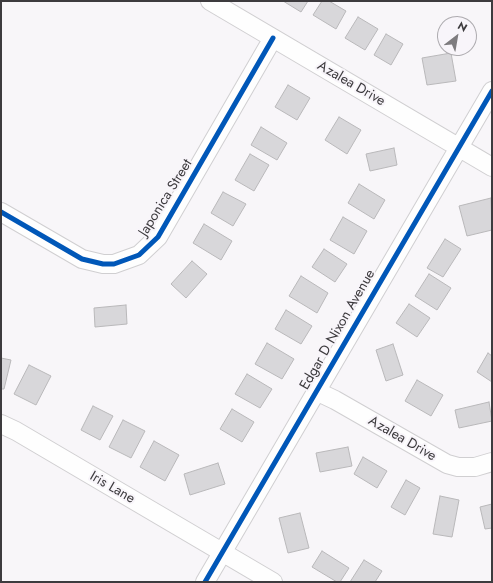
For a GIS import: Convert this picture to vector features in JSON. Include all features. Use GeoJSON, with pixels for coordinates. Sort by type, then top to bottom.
{"type":"FeatureCollection","features":[{"type":"Feature","properties":{"kind":"street","name":"Azalea Drive"},"geometry":{"type":"LineString","coordinates":[[210,1],[492,167]]}},
{"type":"Feature","properties":{"kind":"street","name":"Japonica Street"},"geometry":{"type":"LineString","coordinates":[[1,212],[82,259],[98,263],[114,264],[139,255],[158,238],[273,38]]}},
{"type":"Feature","properties":{"kind":"street","name":"Edgar D Nixon Avenue"},"geometry":{"type":"LineString","coordinates":[[205,582],[492,91]]}},
{"type":"Feature","properties":{"kind":"street","name":"Azalea Drive"},"geometry":{"type":"LineString","coordinates":[[316,391],[335,400],[447,464],[458,467],[475,467],[492,462]]}},
{"type":"Feature","properties":{"kind":"street","name":"Iris Lane"},"geometry":{"type":"LineString","coordinates":[[1,424],[16,431],[273,582]]}},
{"type":"Feature","properties":{"kind":"building"},"geometry":{"type":"Polygon","coordinates":[[[283,1],[308,1],[301,12],[283,1]]]}},
{"type":"Feature","properties":{"kind":"building"},"geometry":{"type":"Polygon","coordinates":[[[322,1],[329,1],[346,11],[336,29],[313,15],[322,1]]]}},
{"type":"Feature","properties":{"kind":"building"},"geometry":{"type":"Polygon","coordinates":[[[358,17],[378,29],[365,50],[345,38],[358,17]]]}},
{"type":"Feature","properties":{"kind":"building"},"geometry":{"type":"Polygon","coordinates":[[[386,34],[403,44],[391,65],[374,55],[386,34]]]}},
{"type":"Feature","properties":{"kind":"building"},"geometry":{"type":"Polygon","coordinates":[[[437,55],[452,56],[456,81],[427,85],[422,58],[437,55]]]}},
{"type":"Feature","properties":{"kind":"building"},"geometry":{"type":"Polygon","coordinates":[[[288,85],[310,98],[297,120],[275,107],[288,85]]]}},
{"type":"Feature","properties":{"kind":"building"},"geometry":{"type":"Polygon","coordinates":[[[339,117],[361,130],[347,154],[325,140],[339,117]]]}},
{"type":"Feature","properties":{"kind":"building"},"geometry":{"type":"Polygon","coordinates":[[[261,127],[287,143],[277,160],[251,145],[261,127]]]}},
{"type":"Feature","properties":{"kind":"building"},"geometry":{"type":"Polygon","coordinates":[[[394,148],[397,165],[370,171],[366,154],[394,148]]]}},
{"type":"Feature","properties":{"kind":"building"},"geometry":{"type":"Polygon","coordinates":[[[250,154],[269,165],[254,191],[235,180],[250,154]]]}},
{"type":"Feature","properties":{"kind":"building"},"geometry":{"type":"Polygon","coordinates":[[[359,184],[385,200],[374,219],[348,203],[359,184]]]}},
{"type":"Feature","properties":{"kind":"building"},"geometry":{"type":"Polygon","coordinates":[[[223,192],[246,204],[233,226],[211,213],[223,192]]]}},
{"type":"Feature","properties":{"kind":"building"},"geometry":{"type":"Polygon","coordinates":[[[491,198],[492,230],[467,236],[459,206],[491,198]]]}},
{"type":"Feature","properties":{"kind":"building"},"geometry":{"type":"Polygon","coordinates":[[[343,217],[367,231],[354,254],[330,240],[343,217]]]}},
{"type":"Feature","properties":{"kind":"building"},"geometry":{"type":"Polygon","coordinates":[[[204,224],[232,241],[221,260],[193,243],[204,224]]]}},
{"type":"Feature","properties":{"kind":"building"},"geometry":{"type":"Polygon","coordinates":[[[445,239],[461,249],[443,277],[427,268],[445,239]]]}},
{"type":"Feature","properties":{"kind":"building"},"geometry":{"type":"Polygon","coordinates":[[[324,249],[347,264],[335,282],[312,267],[324,249]]]}},
{"type":"Feature","properties":{"kind":"building"},"geometry":{"type":"Polygon","coordinates":[[[192,261],[207,274],[186,298],[171,284],[192,261]]]}},
{"type":"Feature","properties":{"kind":"building"},"geometry":{"type":"Polygon","coordinates":[[[429,274],[451,288],[437,310],[415,296],[429,274]]]}},
{"type":"Feature","properties":{"kind":"building"},"geometry":{"type":"Polygon","coordinates":[[[301,276],[328,293],[317,313],[289,296],[301,276]]]}},
{"type":"Feature","properties":{"kind":"building"},"geometry":{"type":"Polygon","coordinates":[[[409,304],[430,318],[417,337],[396,323],[409,304]]]}},
{"type":"Feature","properties":{"kind":"building"},"geometry":{"type":"Polygon","coordinates":[[[126,305],[127,324],[95,327],[94,308],[126,305]]]}},
{"type":"Feature","properties":{"kind":"building"},"geometry":{"type":"Polygon","coordinates":[[[286,310],[312,326],[301,344],[275,329],[286,310]]]}},
{"type":"Feature","properties":{"kind":"building"},"geometry":{"type":"Polygon","coordinates":[[[267,343],[294,359],[282,379],[255,364],[267,343]]]}},
{"type":"Feature","properties":{"kind":"building"},"geometry":{"type":"Polygon","coordinates":[[[393,344],[403,375],[386,381],[376,350],[393,344]]]}},
{"type":"Feature","properties":{"kind":"building"},"geometry":{"type":"Polygon","coordinates":[[[488,353],[492,356],[492,382],[477,372],[488,353]]]}},
{"type":"Feature","properties":{"kind":"building"},"geometry":{"type":"Polygon","coordinates":[[[1,358],[11,360],[4,389],[1,389],[1,358]]]}},
{"type":"Feature","properties":{"kind":"building"},"geometry":{"type":"Polygon","coordinates":[[[29,365],[51,376],[36,405],[14,394],[29,365]]]}},
{"type":"Feature","properties":{"kind":"building"},"geometry":{"type":"Polygon","coordinates":[[[247,374],[272,389],[260,408],[235,394],[247,374]]]}},
{"type":"Feature","properties":{"kind":"building"},"geometry":{"type":"Polygon","coordinates":[[[417,380],[443,395],[431,416],[405,401],[417,380]]]}},
{"type":"Feature","properties":{"kind":"building"},"geometry":{"type":"Polygon","coordinates":[[[489,402],[492,421],[459,428],[455,410],[489,402]]]}},
{"type":"Feature","properties":{"kind":"building"},"geometry":{"type":"Polygon","coordinates":[[[93,406],[113,416],[100,440],[81,430],[93,406]]]}},
{"type":"Feature","properties":{"kind":"building"},"geometry":{"type":"Polygon","coordinates":[[[232,409],[254,422],[242,442],[220,429],[232,409]]]}},
{"type":"Feature","properties":{"kind":"building"},"geometry":{"type":"Polygon","coordinates":[[[123,420],[145,431],[131,458],[109,447],[123,420]]]}},
{"type":"Feature","properties":{"kind":"building"},"geometry":{"type":"Polygon","coordinates":[[[154,441],[179,455],[165,481],[140,467],[154,441]]]}},
{"type":"Feature","properties":{"kind":"building"},"geometry":{"type":"Polygon","coordinates":[[[348,447],[352,466],[320,472],[316,453],[348,447]]]}},
{"type":"Feature","properties":{"kind":"building"},"geometry":{"type":"Polygon","coordinates":[[[363,457],[387,471],[377,488],[354,474],[363,457]]]}},
{"type":"Feature","properties":{"kind":"building"},"geometry":{"type":"Polygon","coordinates":[[[218,463],[225,484],[190,495],[184,474],[218,463]]]}},
{"type":"Feature","properties":{"kind":"building"},"geometry":{"type":"Polygon","coordinates":[[[406,480],[420,488],[405,515],[391,507],[406,480]]]}},
{"type":"Feature","properties":{"kind":"building"},"geometry":{"type":"Polygon","coordinates":[[[440,496],[459,500],[452,537],[433,534],[440,496]]]}},
{"type":"Feature","properties":{"kind":"building"},"geometry":{"type":"Polygon","coordinates":[[[492,504],[492,528],[485,529],[480,507],[492,504]]]}},
{"type":"Feature","properties":{"kind":"building"},"geometry":{"type":"Polygon","coordinates":[[[300,513],[309,548],[288,553],[279,518],[300,513]]]}},
{"type":"Feature","properties":{"kind":"building"},"geometry":{"type":"Polygon","coordinates":[[[322,551],[349,568],[340,582],[337,582],[312,567],[322,551]]]}},
{"type":"Feature","properties":{"kind":"building"},"geometry":{"type":"Polygon","coordinates":[[[364,560],[382,571],[375,582],[350,582],[364,560]]]}},
{"type":"Feature","properties":{"kind":"cycle path"},"geometry":{"type":"LineString","coordinates":[[1,212],[82,259],[103,264],[114,264],[139,255],[158,237],[273,38]]}},
{"type":"Feature","properties":{"kind":"cycle path"},"geometry":{"type":"LineString","coordinates":[[205,582],[492,91]]}}]}
